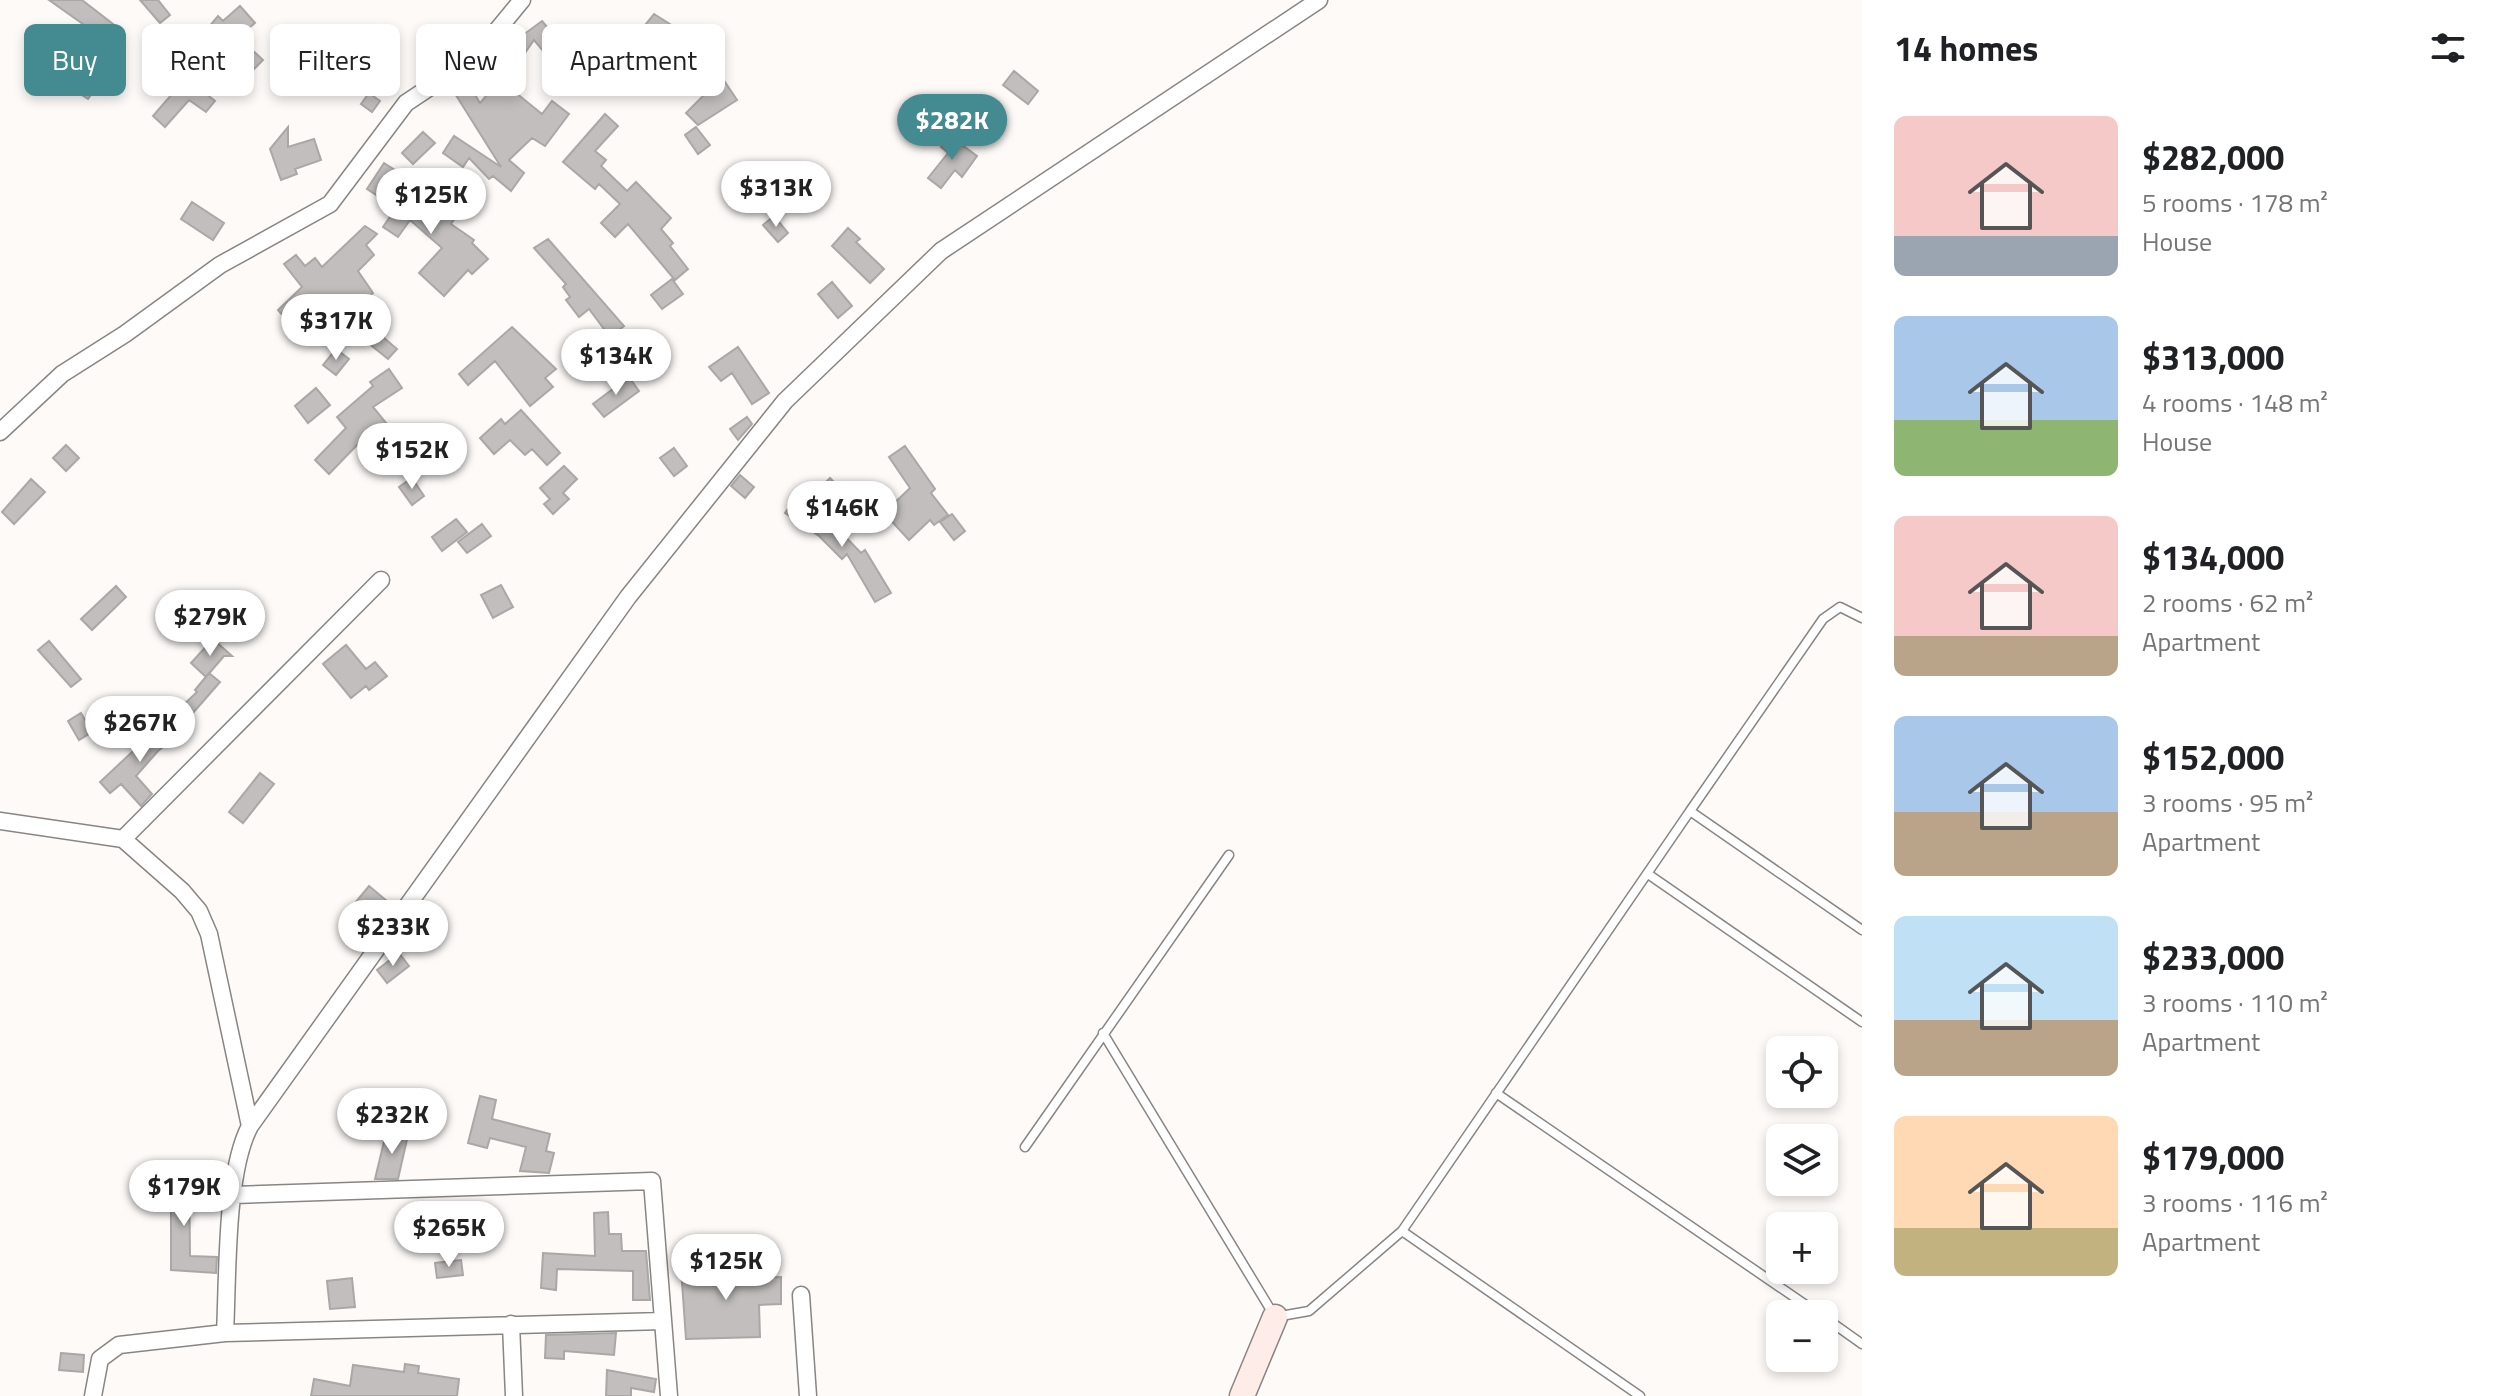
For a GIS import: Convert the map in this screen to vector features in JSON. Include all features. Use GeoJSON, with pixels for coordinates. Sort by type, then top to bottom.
{"type":"FeatureCollection","features":[{"type":"Feature","properties":{"kind":"street"},"geometry":{"type":"LineString","coordinates":[[0,432],[62,374],[125,334],[220,265],[330,204],[406,103],[445,77],[489,40],[522,0]]}},
{"type":"Feature","properties":{"kind":"street"},"geometry":{"type":"LineString","coordinates":[[225,1333],[234,1195],[242,1140],[250,1126],[628,597],[785,401],[941,251],[1319,0]]}},
{"type":"Feature","properties":{"kind":"street"},"geometry":{"type":"LineString","coordinates":[[123,839],[381,580]]}},
{"type":"Feature","properties":{"kind":"street"},"geometry":{"type":"LineString","coordinates":[[0,821],[123,839],[182,891],[199,911],[209,934],[250,1126]]}},
{"type":"Feature","properties":{"kind":"street"},"geometry":{"type":"LineString","coordinates":[[234,1195],[652,1181],[669,1396]]}},
{"type":"Feature","properties":{"kind":"street"},"geometry":{"type":"LineString","coordinates":[[801,1295],[808,1396]]}},
{"type":"Feature","properties":{"kind":"street"},"geometry":{"type":"LineString","coordinates":[[1242,1396],[1275,1317]]}},
{"type":"Feature","properties":{"kind":"street"},"geometry":{"type":"LineString","coordinates":[[93,1396],[94,1373],[100,1359],[108,1350],[119,1345],[225,1333],[663,1321]]}},
{"type":"Feature","properties":{"kind":"street"},"geometry":{"type":"LineString","coordinates":[[511,1324],[514,1396]]}},
{"type":"Feature","properties":{"kind":"lane"},"geometry":{"type":"LineString","coordinates":[[1103,1033],[1275,1317],[1309,1311],[1402,1231],[1823,619],[1840,607],[1862,618]]}},
{"type":"Feature","properties":{"kind":"lane"},"geometry":{"type":"LineString","coordinates":[[1690,811],[1862,930]]}},
{"type":"Feature","properties":{"kind":"lane"},"geometry":{"type":"LineString","coordinates":[[1025,1147],[1229,855]]}},
{"type":"Feature","properties":{"kind":"lane"},"geometry":{"type":"LineString","coordinates":[[1648,874],[1862,1022]]}},
{"type":"Feature","properties":{"kind":"lane"},"geometry":{"type":"LineString","coordinates":[[1496,1093],[1799,1300]]}},
{"type":"Feature","properties":{"kind":"lane"},"geometry":{"type":"LineString","coordinates":[[1402,1231],[1640,1396]]}},
{"type":"Feature","properties":{"kind":"lane"},"geometry":{"type":"LineString","coordinates":[[1838,1327],[1862,1344]]}},
{"type":"Feature","properties":{"kind":"building"},"geometry":{"type":"Polygon","coordinates":[[[49,0],[82,0],[113,24],[83,24],[49,0]]]}},
{"type":"Feature","properties":{"kind":"building"},"geometry":{"type":"Polygon","coordinates":[[[140,0],[158,0],[170,15],[160,23],[140,0]]]}},
{"type":"Feature","properties":{"kind":"building"},"geometry":{"type":"Polygon","coordinates":[[[240,6],[255,23],[211,24],[218,16],[223,21],[240,6]]]}},
{"type":"Feature","properties":{"kind":"building"},"geometry":{"type":"Polygon","coordinates":[[[654,14],[670,24],[646,24],[654,14]]]}},
{"type":"Feature","properties":{"kind":"building"},"geometry":{"type":"Polygon","coordinates":[[[542,21],[545,24],[542,24],[542,50],[534,40],[526,51],[526,33],[542,21]]]}},
{"type":"Feature","properties":{"kind":"building"},"geometry":{"type":"Polygon","coordinates":[[[254,52],[263,60],[254,69],[254,52]]]}},
{"type":"Feature","properties":{"kind":"building"},"geometry":{"type":"Polygon","coordinates":[[[1014,71],[1038,91],[1028,104],[1003,85],[1014,71]]]}},
{"type":"Feature","properties":{"kind":"building"},"geometry":{"type":"Polygon","coordinates":[[[725,82],[737,100],[698,125],[686,113],[703,96],[725,96],[725,82]]]}},
{"type":"Feature","properties":{"kind":"building"},"geometry":{"type":"Polygon","coordinates":[[[170,96],[209,96],[215,101],[206,112],[189,100],[165,127],[153,116],[170,96]]]}},
{"type":"Feature","properties":{"kind":"building"},"geometry":{"type":"Polygon","coordinates":[[[367,96],[380,101],[372,112],[361,104],[367,96]]]}},
{"type":"Feature","properties":{"kind":"building"},"geometry":{"type":"Polygon","coordinates":[[[457,96],[476,96],[480,103],[486,96],[520,96],[542,114],[552,101],[569,114],[545,146],[532,138],[509,160],[524,173],[511,191],[493,176],[489,179],[469,158],[463,167],[443,153],[454,136],[501,167],[457,96]]]}},
{"type":"Feature","properties":{"kind":"building"},"geometry":{"type":"Polygon","coordinates":[[[605,114],[618,126],[595,151],[606,160],[601,166],[627,191],[636,182],[671,218],[661,229],[688,269],[675,280],[628,224],[615,237],[601,223],[620,204],[599,184],[595,189],[563,162],[605,114]]]}},
{"type":"Feature","properties":{"kind":"building"},"geometry":{"type":"Polygon","coordinates":[[[288,127],[288,147],[314,139],[321,160],[295,169],[297,174],[281,180],[270,149],[288,127]]]}},
{"type":"Feature","properties":{"kind":"building"},"geometry":{"type":"Polygon","coordinates":[[[696,127],[710,145],[698,154],[685,135],[696,127]]]}},
{"type":"Feature","properties":{"kind":"building"},"geometry":{"type":"Polygon","coordinates":[[[423,132],[435,143],[413,164],[402,153],[423,132]]]}},
{"type":"Feature","properties":{"kind":"building"},"geometry":{"type":"Polygon","coordinates":[[[950,136],[977,156],[962,177],[955,170],[941,188],[928,178],[948,153],[941,147],[950,136]]]}},
{"type":"Feature","properties":{"kind":"building"},"geometry":{"type":"Polygon","coordinates":[[[384,163],[395,170],[387,184],[400,193],[397,196],[428,217],[438,205],[455,218],[451,224],[474,240],[472,243],[488,259],[472,274],[468,270],[444,296],[419,273],[442,248],[410,220],[398,237],[383,227],[396,208],[367,189],[384,163]]]}},
{"type":"Feature","properties":{"kind":"building"},"geometry":{"type":"Polygon","coordinates":[[[192,202],[224,223],[213,240],[181,219],[192,202]]]}},
{"type":"Feature","properties":{"kind":"building"},"geometry":{"type":"Polygon","coordinates":[[[774,216],[788,233],[778,242],[763,225],[774,216]]]}},
{"type":"Feature","properties":{"kind":"building"},"geometry":{"type":"Polygon","coordinates":[[[365,226],[377,234],[366,245],[374,255],[358,271],[373,293],[343,314],[340,312],[327,329],[310,315],[295,329],[278,310],[302,287],[284,264],[296,255],[305,266],[315,258],[322,267],[365,226]]]}},
{"type":"Feature","properties":{"kind":"building"},"geometry":{"type":"Polygon","coordinates":[[[848,228],[860,239],[856,242],[884,269],[870,283],[832,246],[848,228]]]}},
{"type":"Feature","properties":{"kind":"building"},"geometry":{"type":"Polygon","coordinates":[[[548,239],[624,326],[610,337],[589,309],[579,317],[566,300],[570,297],[563,287],[566,284],[534,248],[548,239]]]}},
{"type":"Feature","properties":{"kind":"building"},"geometry":{"type":"Polygon","coordinates":[[[672,279],[683,294],[662,309],[651,295],[672,279]]]}},
{"type":"Feature","properties":{"kind":"building"},"geometry":{"type":"Polygon","coordinates":[[[832,282],[852,306],[838,318],[818,294],[832,282]]]}},
{"type":"Feature","properties":{"kind":"building"},"geometry":{"type":"Polygon","coordinates":[[[512,327],[556,369],[545,378],[553,387],[530,406],[495,361],[468,385],[459,374],[512,327]]]}},
{"type":"Feature","properties":{"kind":"building"},"geometry":{"type":"Polygon","coordinates":[[[376,331],[397,349],[388,359],[367,342],[376,331]]]}},
{"type":"Feature","properties":{"kind":"building"},"geometry":{"type":"Polygon","coordinates":[[[738,347],[769,393],[752,404],[732,373],[721,381],[709,367],[738,347]]]}},
{"type":"Feature","properties":{"kind":"building"},"geometry":{"type":"Polygon","coordinates":[[[336,349],[349,359],[336,375],[323,365],[336,349]]]}},
{"type":"Feature","properties":{"kind":"building"},"geometry":{"type":"Polygon","coordinates":[[[389,369],[402,388],[373,407],[387,424],[361,445],[359,443],[329,474],[315,460],[346,428],[337,417],[373,386],[370,382],[389,369]]]}},
{"type":"Feature","properties":{"kind":"building"},"geometry":{"type":"Polygon","coordinates":[[[629,377],[639,391],[604,417],[593,404],[629,377]]]}},
{"type":"Feature","properties":{"kind":"building"},"geometry":{"type":"Polygon","coordinates":[[[316,388],[330,405],[308,423],[295,406],[316,388]]]}},
{"type":"Feature","properties":{"kind":"building"},"geometry":{"type":"Polygon","coordinates":[[[521,410],[560,453],[547,465],[532,449],[525,455],[510,440],[494,454],[480,438],[501,419],[505,424],[521,410]]]}},
{"type":"Feature","properties":{"kind":"building"},"geometry":{"type":"Polygon","coordinates":[[[747,417],[752,424],[738,440],[730,429],[747,417]]]}},
{"type":"Feature","properties":{"kind":"building"},"geometry":{"type":"Polygon","coordinates":[[[66,445],[79,458],[66,471],[53,458],[66,445]]]}},
{"type":"Feature","properties":{"kind":"building"},"geometry":{"type":"Polygon","coordinates":[[[905,446],[935,489],[931,493],[948,515],[934,525],[930,520],[909,540],[884,513],[910,488],[889,457],[905,446]]]}},
{"type":"Feature","properties":{"kind":"building"},"geometry":{"type":"Polygon","coordinates":[[[674,448],[687,466],[674,476],[660,458],[674,448]]]}},
{"type":"Feature","properties":{"kind":"building"},"geometry":{"type":"Polygon","coordinates":[[[564,466],[577,479],[563,493],[569,499],[553,514],[544,504],[550,499],[540,488],[564,466]]]}},
{"type":"Feature","properties":{"kind":"building"},"geometry":{"type":"Polygon","coordinates":[[[740,475],[754,487],[745,498],[731,486],[740,475]]]}},
{"type":"Feature","properties":{"kind":"building"},"geometry":{"type":"Polygon","coordinates":[[[412,478],[424,496],[412,505],[399,487],[412,478]]]}},
{"type":"Feature","properties":{"kind":"building"},"geometry":{"type":"Polygon","coordinates":[[[830,478],[862,512],[852,521],[820,488],[830,478]]]}},
{"type":"Feature","properties":{"kind":"building"},"geometry":{"type":"Polygon","coordinates":[[[31,479],[45,492],[14,524],[2,512],[31,479]]]}},
{"type":"Feature","properties":{"kind":"building"},"geometry":{"type":"Polygon","coordinates":[[[794,500],[838,529],[861,553],[865,550],[891,593],[875,602],[847,554],[842,559],[819,536],[785,513],[794,500]]]}},
{"type":"Feature","properties":{"kind":"building"},"geometry":{"type":"Polygon","coordinates":[[[952,514],[965,531],[954,540],[940,522],[952,514]]]}},
{"type":"Feature","properties":{"kind":"building"},"geometry":{"type":"Polygon","coordinates":[[[456,519],[467,532],[442,551],[432,537],[456,519]]]}},
{"type":"Feature","properties":{"kind":"building"},"geometry":{"type":"Polygon","coordinates":[[[482,524],[491,536],[467,553],[458,542],[482,524]]]}},
{"type":"Feature","properties":{"kind":"building"},"geometry":{"type":"Polygon","coordinates":[[[501,585],[513,607],[493,618],[481,595],[501,585]]]}},
{"type":"Feature","properties":{"kind":"building"},"geometry":{"type":"Polygon","coordinates":[[[116,586],[126,597],[92,630],[81,619],[116,586]]]}},
{"type":"Feature","properties":{"kind":"building"},"geometry":{"type":"Polygon","coordinates":[[[213,639],[232,656],[224,656],[206,677],[191,663],[213,639]]]}},
{"type":"Feature","properties":{"kind":"building"},"geometry":{"type":"Polygon","coordinates":[[[49,641],[81,679],[71,687],[38,650],[49,641]]]}},
{"type":"Feature","properties":{"kind":"building"},"geometry":{"type":"Polygon","coordinates":[[[346,645],[366,669],[375,662],[387,676],[369,690],[366,686],[351,698],[323,664],[346,645]]]}},
{"type":"Feature","properties":{"kind":"building"},"geometry":{"type":"Polygon","coordinates":[[[209,673],[220,682],[186,721],[177,711],[197,692],[195,690],[209,673]]]}},
{"type":"Feature","properties":{"kind":"building"},"geometry":{"type":"Polygon","coordinates":[[[81,713],[92,732],[79,740],[68,721],[81,713]]]}},
{"type":"Feature","properties":{"kind":"building"},"geometry":{"type":"Polygon","coordinates":[[[172,720],[182,732],[158,751],[136,776],[152,794],[141,806],[121,784],[110,793],[100,782],[146,739],[172,720]]]}},
{"type":"Feature","properties":{"kind":"building"},"geometry":{"type":"Polygon","coordinates":[[[260,773],[274,784],[243,823],[229,812],[260,773]]]}},
{"type":"Feature","properties":{"kind":"building"},"geometry":{"type":"Polygon","coordinates":[[[369,886],[393,906],[364,938],[342,919],[369,886]]]}},
{"type":"Feature","properties":{"kind":"building"},"geometry":{"type":"Polygon","coordinates":[[[399,953],[409,966],[387,983],[377,970],[399,953]]]}},
{"type":"Feature","properties":{"kind":"building"},"geometry":{"type":"Polygon","coordinates":[[[480,1096],[496,1100],[492,1119],[550,1134],[546,1151],[554,1153],[549,1173],[520,1171],[526,1147],[490,1138],[487,1148],[468,1143],[480,1096]]]}},
{"type":"Feature","properties":{"kind":"building"},"geometry":{"type":"Polygon","coordinates":[[[387,1129],[408,1135],[398,1179],[375,1179],[387,1129]]]}},
{"type":"Feature","properties":{"kind":"building"},"geometry":{"type":"Polygon","coordinates":[[[189,1168],[190,1256],[217,1257],[216,1273],[171,1270],[171,1169],[189,1168]]]}},
{"type":"Feature","properties":{"kind":"building"},"geometry":{"type":"Polygon","coordinates":[[[608,1212],[609,1234],[621,1234],[622,1251],[646,1251],[650,1300],[633,1300],[633,1271],[557,1269],[556,1290],[541,1288],[543,1253],[595,1256],[594,1213],[608,1212]]]}},
{"type":"Feature","properties":{"kind":"building"},"geometry":{"type":"Polygon","coordinates":[[[461,1260],[463,1275],[437,1278],[435,1263],[461,1260]]]}},
{"type":"Feature","properties":{"kind":"building"},"geometry":{"type":"Polygon","coordinates":[[[751,1267],[751,1278],[781,1277],[781,1304],[759,1305],[760,1337],[686,1339],[681,1268],[751,1267]]]}},
{"type":"Feature","properties":{"kind":"building"},"geometry":{"type":"Polygon","coordinates":[[[352,1278],[355,1307],[330,1309],[327,1281],[352,1278]]]}},
{"type":"Feature","properties":{"kind":"building"},"geometry":{"type":"Polygon","coordinates":[[[616,1333],[614,1355],[564,1351],[564,1359],[545,1358],[546,1335],[616,1333]]]}},
{"type":"Feature","properties":{"kind":"building"},"geometry":{"type":"Polygon","coordinates":[[[61,1353],[84,1355],[83,1372],[59,1370],[61,1353]]]}},
{"type":"Feature","properties":{"kind":"building"},"geometry":{"type":"Polygon","coordinates":[[[405,1364],[419,1366],[418,1373],[459,1379],[457,1396],[311,1396],[314,1379],[350,1386],[353,1365],[404,1372],[405,1364]]]}},
{"type":"Feature","properties":{"kind":"building"},"geometry":{"type":"Polygon","coordinates":[[[607,1370],[656,1379],[654,1392],[631,1388],[631,1396],[606,1396],[607,1370]]]}}]}
